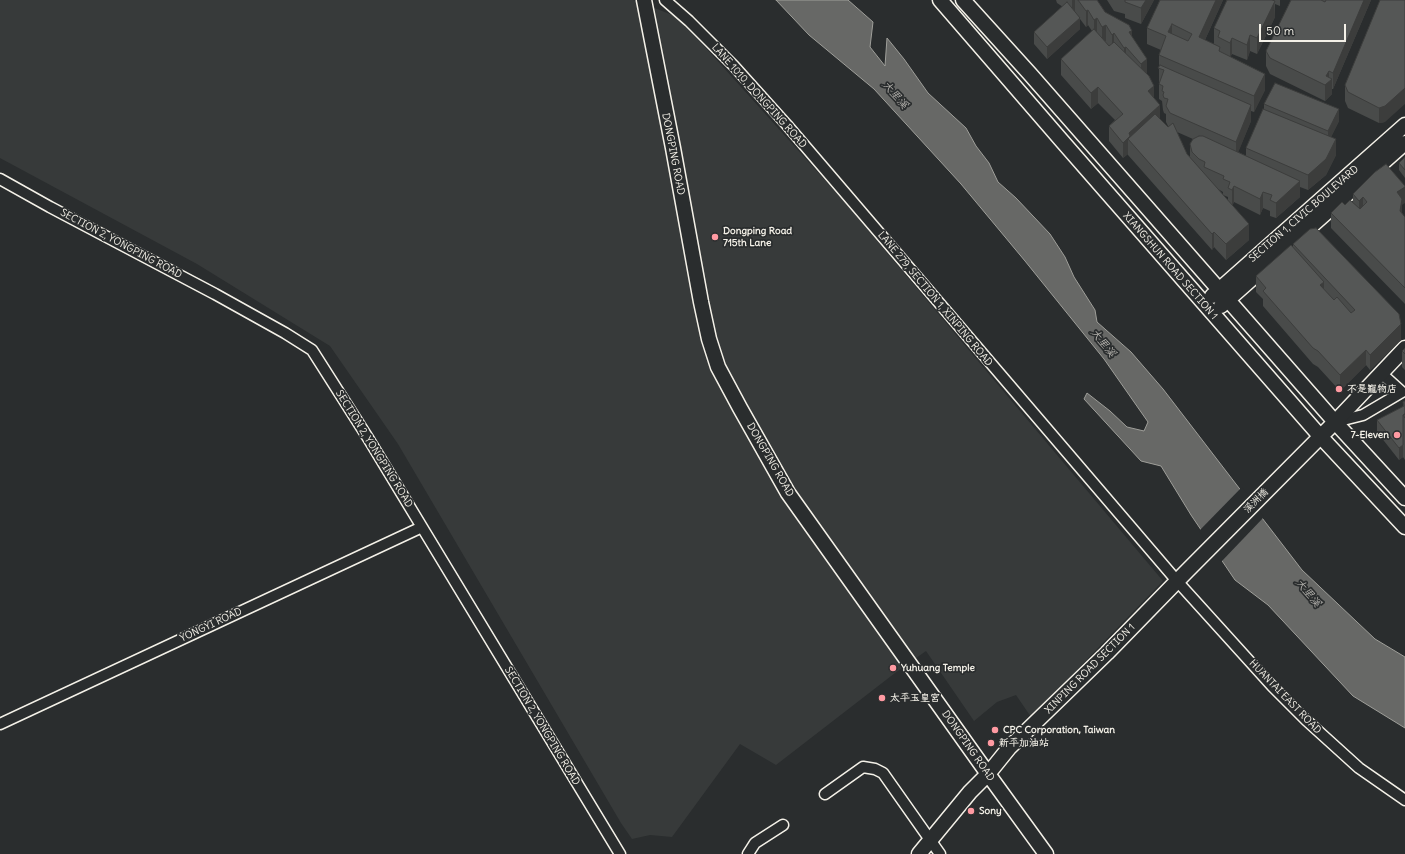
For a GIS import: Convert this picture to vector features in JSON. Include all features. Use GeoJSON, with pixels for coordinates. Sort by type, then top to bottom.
{"type":"FeatureCollection","features":[{"type":"Feature","properties":{"kind":"street","name":"DONGPING ROAD"},"geometry":{"type":"LineString","coordinates":[[644,0],[701,302],[709,339],[718,367],[788,493],[1046,854]]}},
{"type":"Feature","properties":{"kind":"street","name":"LANE 1010, DONGPING ROAD"},"geometry":{"type":"LineString","coordinates":[[665,0],[689,21],[734,66],[848,196]]}},
{"type":"Feature","properties":{"kind":"street","name":"XIANGSHUN ROAD SECTION 1"},"geometry":{"type":"LineString","coordinates":[[940,0],[1320,436],[1405,526]]}},
{"type":"Feature","properties":{"kind":"street","name":"XIANGSHUN ROAD SECTION 1"},"geometry":{"type":"LineString","coordinates":[[963,0],[1051,98],[1334,422],[1405,498]]}},
{"type":"Feature","properties":{"kind":"street","name":"SECTION 1, CIVIC BOULEVARD"},"geometry":{"type":"LineString","coordinates":[[1208,309],[1405,125]]}},
{"type":"Feature","properties":{"kind":"street","name":"SECTION 1, CIVIC BOULEVARD"},"geometry":{"type":"LineString","coordinates":[[1223,295],[1405,143]]}},
{"type":"Feature","properties":{"kind":"street","name":"SECTION 2, YONGPING ROAD"},"geometry":{"type":"LineString","coordinates":[[0,179],[214,294],[312,350],[368,438],[620,854]]}},
{"type":"Feature","properties":{"kind":"street","name":"LANE 279, SECTION 1, XINPING ROAD"},"geometry":{"type":"LineString","coordinates":[[848,196],[1177,581]]}},
{"type":"Feature","properties":{"kind":"street","name":"溪洲橋"},"geometry":{"type":"LineString","coordinates":[[1193,564],[1405,348]]}},
{"type":"Feature","properties":{"kind":"street"},"geometry":{"type":"LineString","coordinates":[[1334,422],[1363,415],[1402,392],[1381,373]]}},
{"type":"Feature","properties":{"kind":"street","name":"YONGYI ROAD"},"geometry":{"type":"LineString","coordinates":[[0,724],[422,527]]}},
{"type":"Feature","properties":{"kind":"street","name":"XINPING ROAD SECTION 1"},"geometry":{"type":"LineString","coordinates":[[919,854],[970,792],[988,774],[1009,748],[1107,653],[1193,564]]}},
{"type":"Feature","properties":{"kind":"street","name":"HUANTAI EAST ROAD"},"geometry":{"type":"LineString","coordinates":[[1177,581],[1272,686],[1306,720],[1359,768],[1385,788],[1405,800]]}},
{"type":"Feature","properties":{"kind":"street"},"geometry":{"type":"LineString","coordinates":[[824,794],[863,767],[875,769],[883,773],[940,854]]}},
{"type":"Feature","properties":{"kind":"street"},"geometry":{"type":"LineString","coordinates":[[748,854],[754,843],[782,825]]}},
{"type":"Feature","properties":{"kind":"shaded area"},"geometry":{"type":"Polygon","coordinates":[[[0,0],[633,0],[678,17],[841,198],[1163,581],[1031,717],[1016,695],[997,702],[974,721],[926,651],[895,673],[776,765],[740,744],[672,837],[650,835],[632,839],[621,823],[398,444],[330,346],[197,264],[0,158],[0,0]]]}},
{"type":"Feature","properties":{"kind":"water","name":"大里溪"},"geometry":{"type":"Polygon","coordinates":[[[776,0],[848,0],[873,22],[870,47],[885,66],[887,38],[928,93],[966,128],[976,146],[989,163],[998,182],[1016,198],[1050,234],[1065,257],[1074,277],[1095,310],[1097,322],[1131,352],[1163,389],[1302,570],[1375,639],[1405,657],[1405,728],[1353,696],[1268,605],[1235,580],[1191,515],[1161,466],[1141,461],[1084,399],[1087,393],[1127,427],[1144,431],[1148,422],[1104,359],[961,184],[874,89],[809,35],[776,0]]]}},
{"type":"Feature","properties":{"kind":"pier"},"geometry":{"type":"Polygon","coordinates":[[[1242,487],[1264,517],[1221,562],[1199,531],[1242,487]]]}},
{"type":"Feature","properties":{"kind":"building"},"geometry":{"type":"Polygon","coordinates":[[[1078,0],[1097,0],[1105,12],[1129,25],[1132,31],[1129,32],[1147,59],[1141,64],[1126,47],[1124,48],[1114,33],[1112,35],[1106,25],[1102,27],[1097,18],[1094,20],[1088,10],[1086,11],[1078,0]]]}},
{"type":"Feature","properties":{"kind":"building"},"geometry":{"type":"Polygon","coordinates":[[[1125,0],[1146,0],[1141,8],[1125,2],[1125,0]]]}},
{"type":"Feature","properties":{"kind":"building"},"geometry":{"type":"Polygon","coordinates":[[[1160,0],[1216,0],[1199,37],[1220,47],[1219,51],[1265,74],[1254,96],[1159,55],[1166,36],[1147,28],[1160,0]],[[1172,24],[1168,32],[1188,41],[1192,34],[1172,24]]]}},
{"type":"Feature","properties":{"kind":"building"},"geometry":{"type":"Polygon","coordinates":[[[1227,0],[1275,1],[1257,38],[1250,35],[1247,45],[1232,38],[1230,43],[1218,37],[1220,31],[1214,28],[1227,0]]]}},
{"type":"Feature","properties":{"kind":"building"},"geometry":{"type":"Polygon","coordinates":[[[1291,0],[1321,0],[1325,2],[1326,0],[1364,0],[1333,73],[1329,71],[1326,76],[1332,79],[1325,85],[1270,58],[1266,51],[1291,0]]]}},
{"type":"Feature","properties":{"kind":"building"},"geometry":{"type":"Polygon","coordinates":[[[1380,0],[1405,0],[1405,88],[1385,106],[1379,108],[1348,92],[1345,85],[1380,0]]]}},
{"type":"Feature","properties":{"kind":"building"},"geometry":{"type":"Polygon","coordinates":[[[1067,2],[1080,18],[1047,47],[1034,32],[1067,2]]]}},
{"type":"Feature","properties":{"kind":"building"},"geometry":{"type":"Polygon","coordinates":[[[1094,29],[1109,46],[1114,42],[1149,76],[1154,86],[1148,91],[1160,105],[1129,133],[1130,136],[1123,143],[1109,126],[1123,114],[1098,87],[1091,93],[1061,59],[1094,29]]]}},
{"type":"Feature","properties":{"kind":"building"},"geometry":{"type":"Polygon","coordinates":[[[1160,65],[1251,105],[1236,142],[1170,113],[1166,106],[1168,99],[1164,98],[1164,92],[1162,91],[1163,86],[1159,84],[1164,70],[1158,68],[1160,65]]]}},
{"type":"Feature","properties":{"kind":"building"},"geometry":{"type":"Polygon","coordinates":[[[1275,83],[1339,109],[1328,131],[1264,104],[1275,83]]]}},
{"type":"Feature","properties":{"kind":"building"},"geometry":{"type":"Polygon","coordinates":[[[1263,109],[1336,139],[1326,159],[1308,175],[1246,148],[1263,109]]]}},
{"type":"Feature","properties":{"kind":"building"},"geometry":{"type":"Polygon","coordinates":[[[1155,114],[1168,127],[1173,123],[1187,154],[1249,224],[1226,244],[1214,232],[1212,234],[1128,139],[1155,114]]]}},
{"type":"Feature","properties":{"kind":"building"},"geometry":{"type":"Polygon","coordinates":[[[1203,136],[1300,181],[1276,203],[1270,200],[1272,195],[1263,192],[1260,199],[1234,186],[1232,190],[1228,188],[1230,182],[1223,179],[1224,176],[1204,167],[1205,162],[1199,159],[1192,152],[1190,144],[1193,139],[1203,136]]]}},
{"type":"Feature","properties":{"kind":"building"},"geometry":{"type":"Polygon","coordinates":[[[1405,157],[1405,170],[1399,163],[1405,157]]]}},
{"type":"Feature","properties":{"kind":"building"},"geometry":{"type":"Polygon","coordinates":[[[1386,164],[1405,186],[1397,192],[1402,199],[1400,211],[1405,217],[1405,288],[1331,213],[1342,202],[1345,205],[1350,200],[1360,209],[1367,202],[1363,197],[1359,201],[1353,194],[1375,172],[1386,164]]]}},
{"type":"Feature","properties":{"kind":"building"},"geometry":{"type":"Polygon","coordinates":[[[1316,228],[1399,314],[1401,324],[1370,355],[1366,350],[1340,375],[1318,351],[1313,348],[1263,291],[1266,288],[1256,276],[1291,245],[1324,282],[1320,285],[1334,300],[1337,297],[1351,313],[1355,310],[1293,244],[1310,229],[1316,228]]]}},
{"type":"Feature","properties":{"kind":"building"},"geometry":{"type":"Polygon","coordinates":[[[1405,401],[1405,414],[1403,415],[1403,445],[1399,448],[1377,420],[1404,406],[1403,402],[1405,401]]]}},
{"type":"Feature","properties":{"kind":"place","name":"Dongping Road 715th Lane"},"geometry":{"type":"Point","coordinates":[715,237]}},
{"type":"Feature","properties":{"kind":"place","name":"不是寵物店"},"geometry":{"type":"Point","coordinates":[1339,389]}},
{"type":"Feature","properties":{"kind":"place","name":"7-Eleven"},"geometry":{"type":"Point","coordinates":[1397,435]}},
{"type":"Feature","properties":{"kind":"place","name":"Yuhuang Temple"},"geometry":{"type":"Point","coordinates":[893,668]}},
{"type":"Feature","properties":{"kind":"place","name":"太平玉皇宮"},"geometry":{"type":"Point","coordinates":[882,698]}},
{"type":"Feature","properties":{"kind":"place","name":"CPC Corporation, Taiwan"},"geometry":{"type":"Point","coordinates":[995,730]}},
{"type":"Feature","properties":{"kind":"place","name":"新平加油站"},"geometry":{"type":"Point","coordinates":[991,743]}},
{"type":"Feature","properties":{"kind":"place","name":"Sony"},"geometry":{"type":"Point","coordinates":[971,811]}}]}
